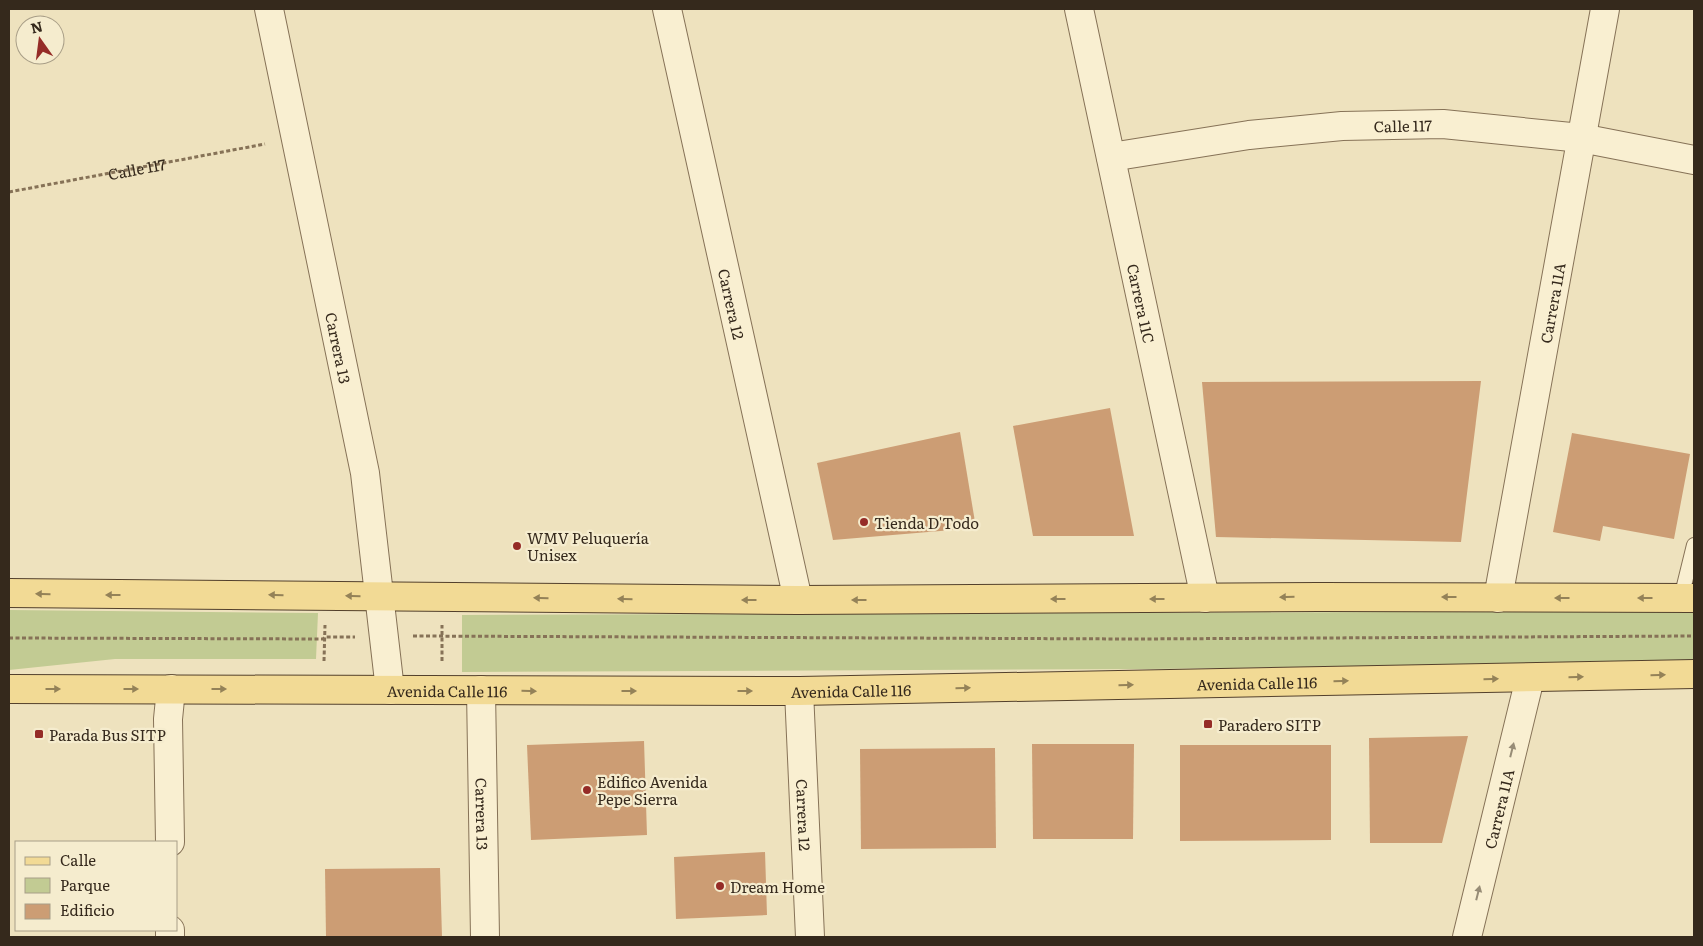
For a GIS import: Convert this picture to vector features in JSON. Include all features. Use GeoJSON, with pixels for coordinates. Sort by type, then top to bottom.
{"type":"FeatureCollection","features":[{"type":"Feature","properties":{"kind":"main road"},"geometry":{"type":"LineString","coordinates":[[9,593],[798,600],[1687,598]]}},
{"type":"Feature","properties":{"kind":"main road","name":"Avenida Calle 116"},"geometry":{"type":"LineString","coordinates":[[9,688],[799,691],[1694,674]]}},
{"type":"Feature","properties":{"kind":"street","name":"Carrera 13"},"geometry":{"type":"LineString","coordinates":[[269,9],[365,473],[390,690]]}},
{"type":"Feature","properties":{"kind":"street","name":"Carrera 12"},"geometry":{"type":"LineString","coordinates":[[667,9],[798,600]]}},
{"type":"Feature","properties":{"kind":"street","name":"Carrera 11C"},"geometry":{"type":"LineString","coordinates":[[1079,9],[1206,598]]}},
{"type":"Feature","properties":{"kind":"street","name":"Carrera 11A"},"geometry":{"type":"LineString","coordinates":[[1498,598],[1605,9]]}},
{"type":"Feature","properties":{"kind":"street","name":"Calle 117"},"geometry":{"type":"LineString","coordinates":[[1111,157],[1249,135],[1342,126],[1443,124],[1582,138],[1694,160]]}},
{"type":"Feature","properties":{"kind":"street","name":"Carrera 11A"},"geometry":{"type":"LineString","coordinates":[[1467,937],[1530,678]]}},
{"type":"Feature","properties":{"kind":"street"},"geometry":{"type":"LineString","coordinates":[[170,841],[168,719],[171,689]]}},
{"type":"Feature","properties":{"kind":"street","name":"Carrera 13"},"geometry":{"type":"LineString","coordinates":[[481,690],[485,937]]}},
{"type":"Feature","properties":{"kind":"street","name":"Carrera 12"},"geometry":{"type":"LineString","coordinates":[[799,691],[810,937]]}},
{"type":"Feature","properties":{"kind":"lane"},"geometry":{"type":"LineString","coordinates":[[1687,598],[1694,545]]}},
{"type":"Feature","properties":{"kind":"path","name":"Calle 117"},"geometry":{"type":"LineString","coordinates":[[9,192],[266,144]]}},
{"type":"Feature","properties":{"kind":"path"},"geometry":{"type":"LineString","coordinates":[[9,638],[322,639],[325,637],[385,636],[1136,639],[1694,636]]}},
{"type":"Feature","properties":{"kind":"green space"},"geometry":{"type":"Polygon","coordinates":[[[9,610],[318,613],[316,659],[115,659],[9,670],[9,610]]]}},
{"type":"Feature","properties":{"kind":"green space"},"geometry":{"type":"Polygon","coordinates":[[[1694,611],[1694,662],[1147,669],[462,672],[462,615],[1694,611]]]}},
{"type":"Feature","properties":{"kind":"building"},"geometry":{"type":"Polygon","coordinates":[[[1481,381],[1461,542],[1216,537],[1202,382],[1481,381]]]}},
{"type":"Feature","properties":{"kind":"building"},"geometry":{"type":"Polygon","coordinates":[[[1110,408],[1134,536],[1033,536],[1013,426],[1110,408]]]}},
{"type":"Feature","properties":{"kind":"building"},"geometry":{"type":"Polygon","coordinates":[[[960,432],[976,528],[833,540],[817,463],[960,432]]]}},
{"type":"Feature","properties":{"kind":"building"},"geometry":{"type":"Polygon","coordinates":[[[1572,433],[1690,454],[1674,539],[1603,526],[1600,541],[1553,532],[1572,433]]]}},
{"type":"Feature","properties":{"kind":"building"},"geometry":{"type":"Polygon","coordinates":[[[1468,736],[1442,843],[1370,843],[1369,738],[1468,736]]]}},
{"type":"Feature","properties":{"kind":"building","name":"Edifico Avenida Pepe Sierra"},"geometry":{"type":"Polygon","coordinates":[[[644,741],[647,835],[531,840],[527,745],[644,741]]]}},
{"type":"Feature","properties":{"kind":"building"},"geometry":{"type":"Polygon","coordinates":[[[1032,744],[1134,744],[1133,839],[1033,839],[1032,744]]]}},
{"type":"Feature","properties":{"kind":"building"},"geometry":{"type":"Polygon","coordinates":[[[1180,745],[1331,745],[1331,840],[1180,841],[1180,745]]]}},
{"type":"Feature","properties":{"kind":"building"},"geometry":{"type":"Polygon","coordinates":[[[995,748],[996,848],[861,849],[860,749],[995,748]]]}},
{"type":"Feature","properties":{"kind":"building","name":"Dream Home"},"geometry":{"type":"Polygon","coordinates":[[[765,852],[767,915],[676,919],[674,857],[765,852]]]}},
{"type":"Feature","properties":{"kind":"building"},"geometry":{"type":"Polygon","coordinates":[[[440,868],[442,937],[326,937],[325,869],[440,868]]]}},
{"type":"Feature","properties":{"kind":"place","name":"Tienda D'Todo"},"geometry":{"type":"Point","coordinates":[864,522]}},
{"type":"Feature","properties":{"kind":"place","name":"WMV Peluquería Unisex"},"geometry":{"type":"Point","coordinates":[517,546]}},
{"type":"Feature","properties":{"kind":"place","name":"Paradero SITP"},"geometry":{"type":"Point","coordinates":[1208,724]}},
{"type":"Feature","properties":{"kind":"place","name":"Parada Bus SITP"},"geometry":{"type":"Point","coordinates":[39,734]}},
{"type":"Feature","properties":{"kind":"place","name":"Edifico Avenida Pepe Sierra"},"geometry":{"type":"Point","coordinates":[587,790]}},
{"type":"Feature","properties":{"kind":"place","name":"Dream Home"},"geometry":{"type":"Point","coordinates":[720,886]}}]}
